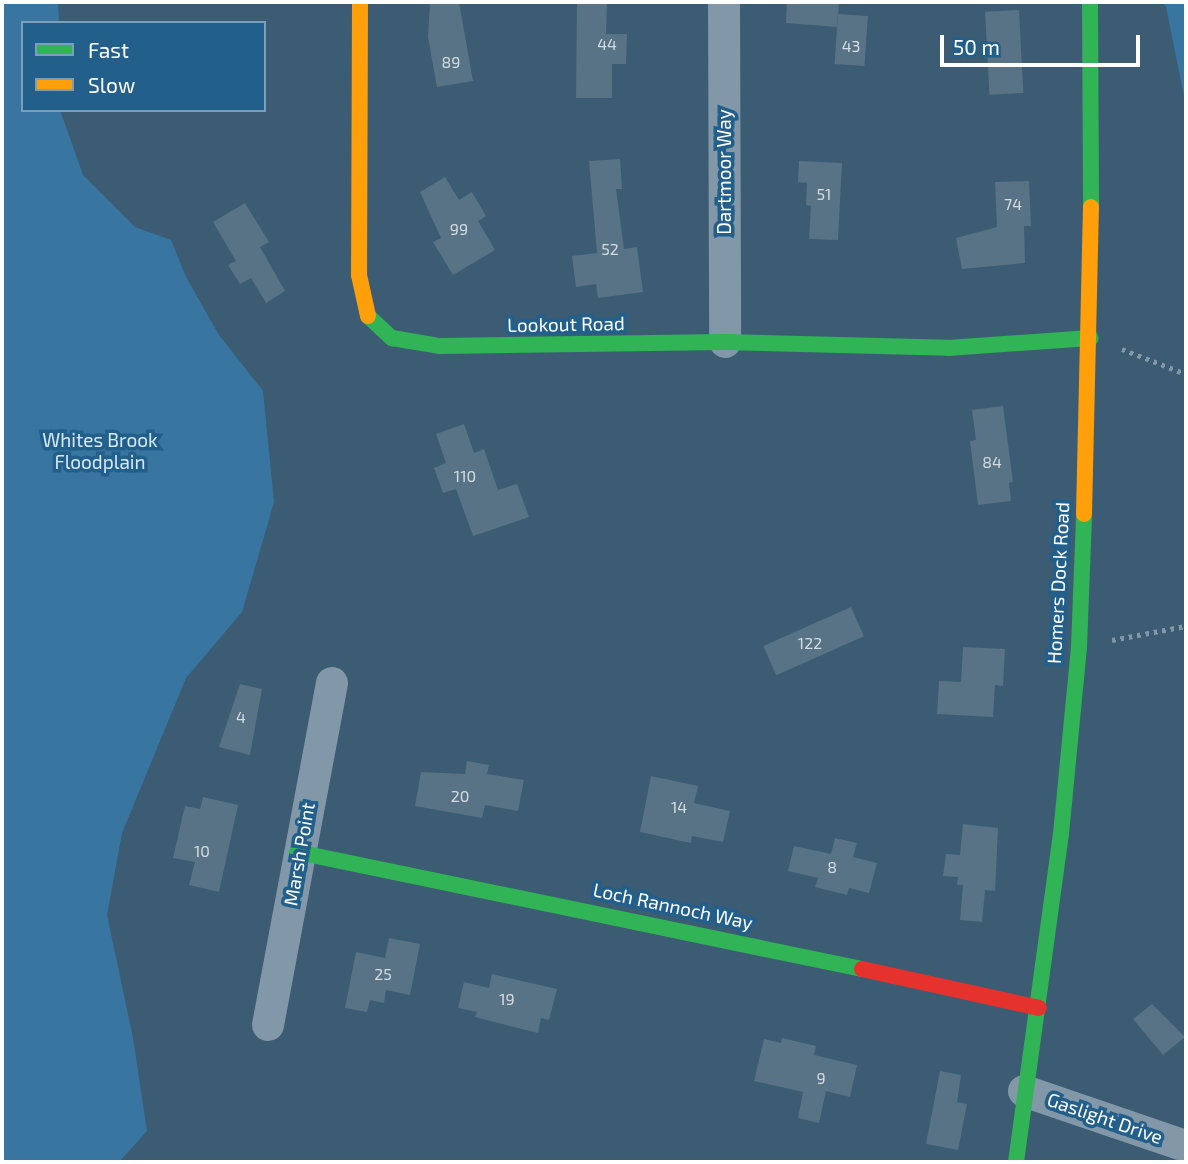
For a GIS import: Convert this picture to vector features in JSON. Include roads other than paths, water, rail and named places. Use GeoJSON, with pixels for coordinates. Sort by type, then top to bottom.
{"type":"FeatureCollection","features":[{"type":"Feature","properties":{"kind":"street","name":"Lookout Road"},"geometry":{"type":"LineString","coordinates":[[360,2],[359,275],[369,321],[392,338],[440,346],[725,342],[948,348],[1052,344],[1091,338]]}},
{"type":"Feature","properties":{"kind":"street","name":"Dartmoor Way"},"geometry":{"type":"LineString","coordinates":[[724,2],[725,342]]}},
{"type":"Feature","properties":{"kind":"street","name":"Homers Dock Road"},"geometry":{"type":"LineString","coordinates":[[1016,1162],[1024,1091],[1039,1009],[1079,647],[1091,338],[1090,2]]}},
{"type":"Feature","properties":{"kind":"street","name":"Marsh Point"},"geometry":{"type":"LineString","coordinates":[[268,1026],[298,852],[332,683]]}},
{"type":"Feature","properties":{"kind":"street","name":"Loch Rannoch Way"},"geometry":{"type":"LineString","coordinates":[[298,852],[757,944],[1039,1009]]}},
{"type":"Feature","properties":{"kind":"street","name":"Gaslight Drive"},"geometry":{"type":"LineString","coordinates":[[1024,1091],[1186,1146]]}},
{"type":"Feature","properties":{"kind":"park label","name":"Whites Brook Floodplain"},"geometry":{"type":"Point","coordinates":[100,451]}}]}
